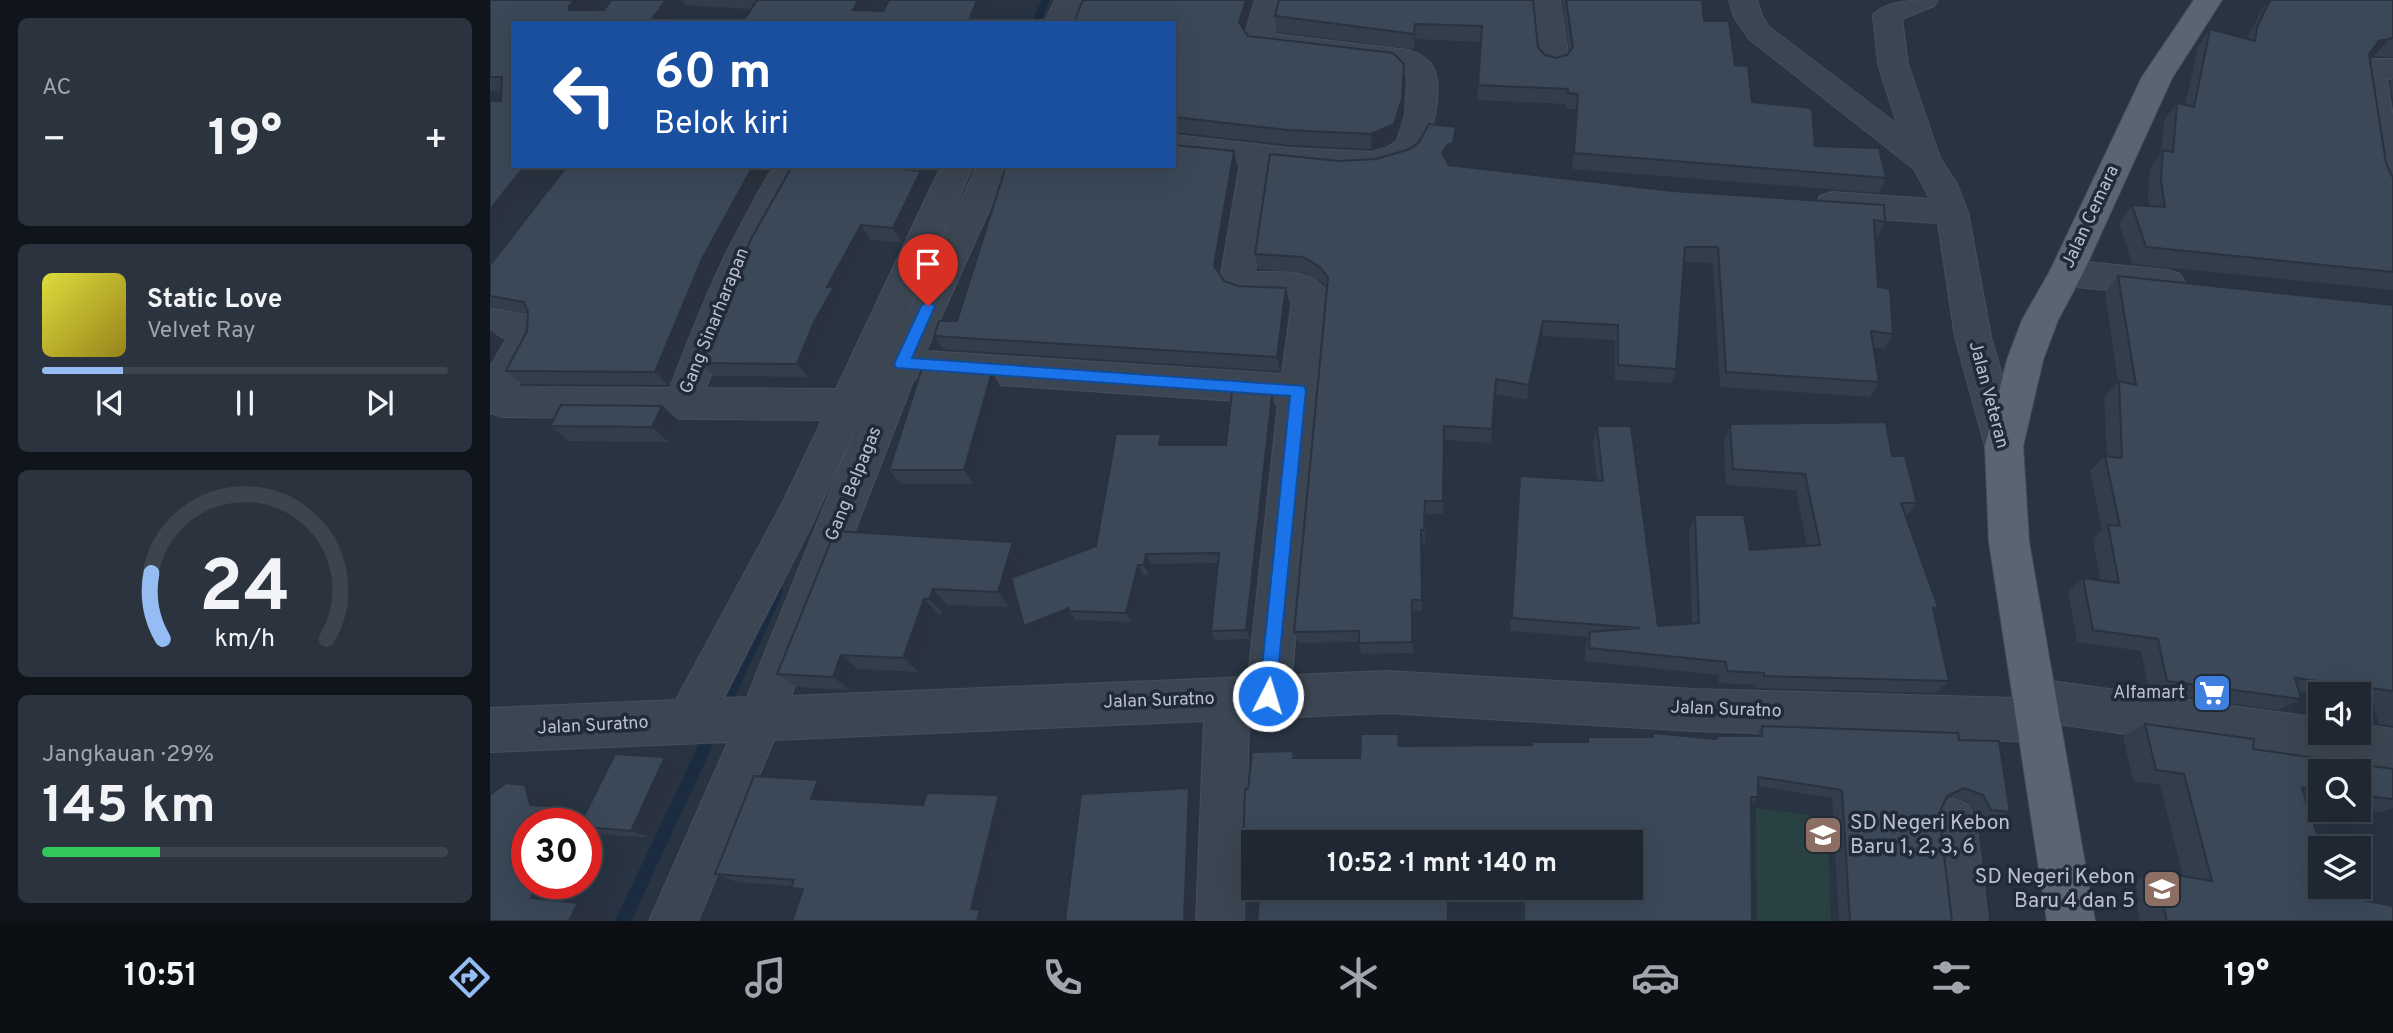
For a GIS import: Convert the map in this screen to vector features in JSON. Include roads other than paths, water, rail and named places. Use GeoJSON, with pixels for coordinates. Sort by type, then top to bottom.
{"type":"FeatureCollection","features":[{"type":"Feature","properties":{"kind":"main road","name":"Jalan Cemara"},"geometry":{"type":"LineString","coordinates":[[2004,446],[2025,360],[2040,320],[2066,273],[2158,78],[2208,0]]}},
{"type":"Feature","properties":{"kind":"main road","name":"Jalan Veteran"},"geometry":{"type":"LineString","coordinates":[[2004,446],[2009,542],[2071,921]]}},
{"type":"Feature","properties":{"kind":"street"},"geometry":{"type":"LineString","coordinates":[[1059,21],[1069,0]]}},
{"type":"Feature","properties":{"kind":"street"},"geometry":{"type":"LineString","coordinates":[[1176,146],[1372,163],[1386,160],[1406,150],[1420,115],[1420,70],[1410,61],[1399,57],[1268,44],[1259,40],[1269,0]]}},
{"type":"Feature","properties":{"kind":"street"},"geometry":{"type":"LineString","coordinates":[[1546,0],[1554,61]]}},
{"type":"Feature","properties":{"kind":"street","name":"Jalan Veteran"},"geometry":{"type":"LineString","coordinates":[[1743,0],[1748,17],[1759,33],[1925,161],[1941,184],[1952,212],[1973,337],[2004,446]]}},
{"type":"Feature","properties":{"kind":"street"},"geometry":{"type":"LineString","coordinates":[[1923,0],[1877,8],[1925,161]]}},
{"type":"Feature","properties":{"kind":"street"},"geometry":{"type":"LineString","coordinates":[[2393,69],[2374,69],[2371,72],[2388,180],[2393,195]]}},
{"type":"Feature","properties":{"kind":"street"},"geometry":{"type":"LineString","coordinates":[[1220,921],[1247,697],[1298,390],[1310,293],[1304,287],[1242,285],[1237,279],[1258,155]]}},
{"type":"Feature","properties":{"kind":"street","name":"Gang Sinarharapan"},"geometry":{"type":"LineString","coordinates":[[682,404],[728,281],[765,204],[790,168]]}},
{"type":"Feature","properties":{"kind":"street"},"geometry":{"type":"LineString","coordinates":[[949,223],[957,168]]}},
{"type":"Feature","properties":{"kind":"street"},"geometry":{"type":"LineString","coordinates":[[697,721],[798,512],[866,405],[949,223],[991,168]]}},
{"type":"Feature","properties":{"kind":"street"},"geometry":{"type":"LineString","coordinates":[[1806,202],[1952,212]]}},
{"type":"Feature","properties":{"kind":"street","name":"Gang Belpagas"},"geometry":{"type":"LineString","coordinates":[[673,921],[757,718],[866,405],[902,364],[931,263]]}},
{"type":"Feature","properties":{"kind":"street"},"geometry":{"type":"LineString","coordinates":[[2066,273],[2202,287]]}},
{"type":"Feature","properties":{"kind":"street"},"geometry":{"type":"LineString","coordinates":[[490,322],[524,327],[524,338],[495,392],[495,398],[502,402],[866,405]]}},
{"type":"Feature","properties":{"kind":"street"},"geometry":{"type":"LineString","coordinates":[[902,364],[1298,390]]}},
{"type":"Feature","properties":{"kind":"street","name":"Jalan Suratno"},"geometry":{"type":"LineString","coordinates":[[490,730],[1387,692],[1695,710],[2037,710],[2393,751]]}},
{"type":"Feature","properties":{"kind":"street"},"geometry":{"type":"LineString","coordinates":[[1954,821],[1964,921]]}},
{"type":"Feature","properties":{"kind":"waterway"},"geometry":{"type":"LineString","coordinates":[[1036,21],[1046,0]]}},
{"type":"Feature","properties":{"kind":"waterway"},"geometry":{"type":"LineString","coordinates":[[721,711],[777,591]]}},
{"type":"Feature","properties":{"kind":"waterway"},"geometry":{"type":"LineString","coordinates":[[623,921],[714,728]]}},
{"type":"Feature","properties":{"kind":"place","name":"Alfamart"},"geometry":{"type":"Point","coordinates":[2212,693]}},
{"type":"Feature","properties":{"kind":"place","name":"SD Negeri Kebon Baru 1, 2, 3, 6"},"geometry":{"type":"Point","coordinates":[1823,835]}},
{"type":"Feature","properties":{"kind":"place","name":"SD Negeri Kebon Baru 4 dan 5"},"geometry":{"type":"Point","coordinates":[2162,889]}}]}
